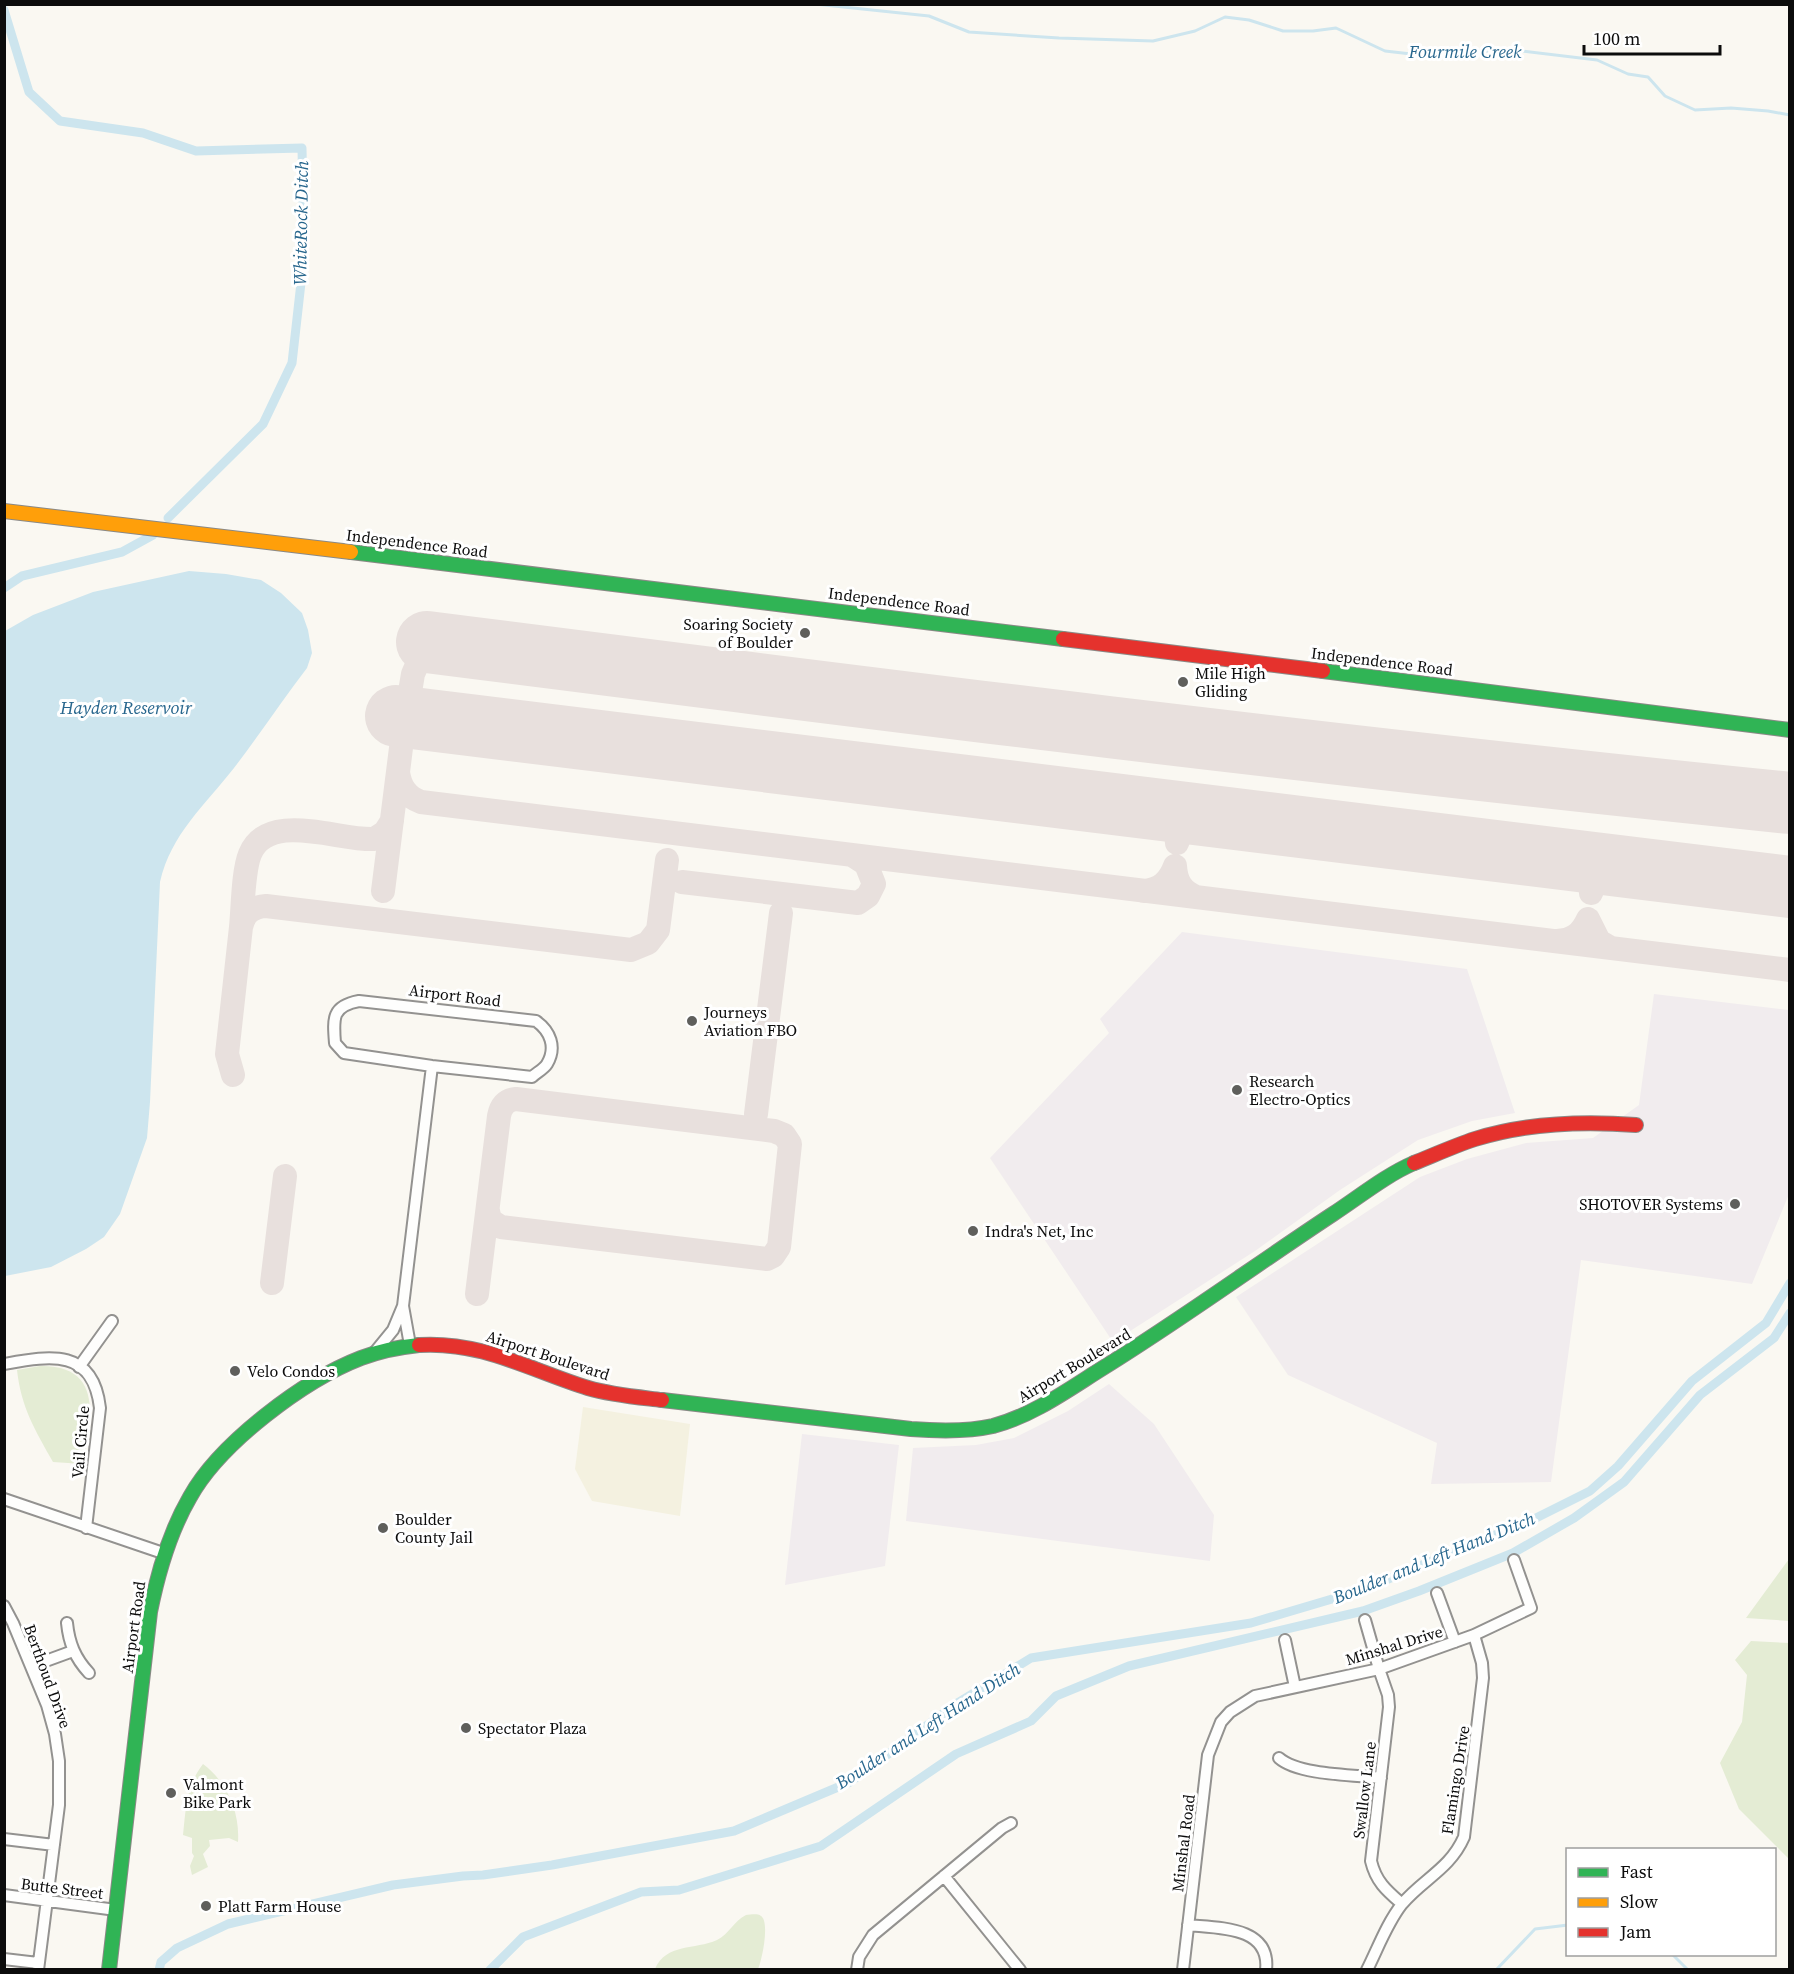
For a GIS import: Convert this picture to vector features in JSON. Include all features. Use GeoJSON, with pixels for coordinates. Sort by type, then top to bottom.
{"type":"FeatureCollection","features":[{"type":"Feature","properties":{"kind":"street","name":"Independence Road"},"geometry":{"type":"LineString","coordinates":[[4,511],[892,617],[1790,730]]}},
{"type":"Feature","properties":{"kind":"street","name":"Airport Road"},"geometry":{"type":"LineString","coordinates":[[358,1001],[536,1021],[546,1028],[551,1037],[547,1066],[532,1077],[432,1066],[344,1053],[335,1042],[334,1015],[341,1006],[358,1001]]}},
{"type":"Feature","properties":{"kind":"street","name":"Airport Road"},"geometry":{"type":"LineString","coordinates":[[109,1970],[138,1732],[148,1624],[153,1591],[163,1553],[191,1494],[213,1465],[255,1425],[315,1381],[337,1368],[375,1352],[410,1345],[404,1306],[432,1066]]}},
{"type":"Feature","properties":{"kind":"street","name":"Airport Boulevard"},"geometry":{"type":"LineString","coordinates":[[410,1345],[441,1344],[488,1350],[571,1383],[606,1393],[911,1429],[944,1431],[976,1429],[1009,1420],[1045,1404],[1145,1342],[1239,1276],[1410,1165],[1476,1139],[1518,1129],[1595,1122],[1636,1125]]}},
{"type":"Feature","properties":{"kind":"street","name":"Airport Road"},"geometry":{"type":"LineString","coordinates":[[375,1352],[393,1330],[404,1306]]}},
{"type":"Feature","properties":{"kind":"street"},"geometry":{"type":"LineString","coordinates":[[4,1364],[51,1357],[67,1360],[79,1367],[112,1321]]}},
{"type":"Feature","properties":{"kind":"street","name":"Vail Circle"},"geometry":{"type":"LineString","coordinates":[[79,1367],[94,1384],[99,1396],[100,1408],[86,1527]]}},
{"type":"Feature","properties":{"kind":"street"},"geometry":{"type":"LineString","coordinates":[[4,1499],[163,1553]]}},
{"type":"Feature","properties":{"kind":"street","name":"Minshal Drive"},"geometry":{"type":"LineString","coordinates":[[1216,1720],[1255,1696],[1379,1669],[1474,1635],[1531,1608],[1514,1560]]}},
{"type":"Feature","properties":{"kind":"street"},"geometry":{"type":"LineString","coordinates":[[1437,1593],[1455,1642]]}},
{"type":"Feature","properties":{"kind":"street","name":"Berthoud Drive"},"geometry":{"type":"LineString","coordinates":[[4,1606],[9,1625],[32,1666],[47,1705],[59,1761],[54,1845],[38,1966]]}},
{"type":"Feature","properties":{"kind":"street","name":"Swallow Lane"},"geometry":{"type":"LineString","coordinates":[[1365,1620],[1388,1695],[1389,1707],[1371,1862],[1382,1887],[1402,1904]]}},
{"type":"Feature","properties":{"kind":"street"},"geometry":{"type":"LineString","coordinates":[[67,1623],[68,1637],[73,1651],[89,1673]]}},
{"type":"Feature","properties":{"kind":"street","name":"Flamingo Drive"},"geometry":{"type":"LineString","coordinates":[[1368,1970],[1388,1926],[1402,1904],[1446,1865],[1464,1837],[1483,1678],[1482,1663],[1474,1635]]}},
{"type":"Feature","properties":{"kind":"street"},"geometry":{"type":"LineString","coordinates":[[1285,1640],[1295,1687]]}},
{"type":"Feature","properties":{"kind":"street"},"geometry":{"type":"LineString","coordinates":[[32,1666],[73,1651]]}},
{"type":"Feature","properties":{"kind":"street","name":"Minshal Road"},"geometry":{"type":"LineString","coordinates":[[1183,1970],[1208,1755],[1216,1720]]}},
{"type":"Feature","properties":{"kind":"street"},"geometry":{"type":"LineString","coordinates":[[1278,1758],[1286,1765],[1300,1769],[1381,1778]]}},
{"type":"Feature","properties":{"kind":"street"},"geometry":{"type":"LineString","coordinates":[[857,1970],[859,1958],[873,1935],[1011,1823]]}},
{"type":"Feature","properties":{"kind":"street"},"geometry":{"type":"LineString","coordinates":[[4,1839],[54,1845]]}},
{"type":"Feature","properties":{"kind":"street"},"geometry":{"type":"LineString","coordinates":[[944,1876],[1020,1970]]}},
{"type":"Feature","properties":{"kind":"street","name":"Butte Street"},"geometry":{"type":"LineString","coordinates":[[4,1895],[116,1910]]}},
{"type":"Feature","properties":{"kind":"street"},"geometry":{"type":"LineString","coordinates":[[1188,1925],[1240,1931],[1265,1943],[1266,1970]]}},
{"type":"Feature","properties":{"kind":"street"},"geometry":{"type":"LineString","coordinates":[[4,1959],[38,1966]]}},
{"type":"Feature","properties":{"kind":"shaded area"},"geometry":{"type":"Polygon","coordinates":[[[1182,932],[1467,969],[1515,1113],[1472,1121],[1418,1140],[1340,1190],[1255,1251],[1113,1342],[990,1158],[1109,1033],[1100,1019],[1182,932]]]}},
{"type":"Feature","properties":{"kind":"shaded area"},"geometry":{"type":"Polygon","coordinates":[[[1654,994],[1789,1010],[1789,1194],[1752,1284],[1581,1260],[1551,1482],[1431,1484],[1437,1443],[1288,1375],[1236,1297],[1420,1177],[1467,1159],[1526,1143],[1593,1138],[1639,1105],[1654,994]]]}},
{"type":"Feature","properties":{"kind":"shaded area"},"geometry":{"type":"Polygon","coordinates":[[[1109,1384],[1154,1424],[1214,1515],[1210,1561],[906,1521],[913,1448],[976,1445],[1014,1438],[1068,1411],[1109,1384]]]}},
{"type":"Feature","properties":{"kind":"shaded area"},"geometry":{"type":"Polygon","coordinates":[[[583,1407],[690,1424],[680,1516],[592,1501],[575,1469],[583,1407]]]}},
{"type":"Feature","properties":{"kind":"shaded area"},"geometry":{"type":"Polygon","coordinates":[[[802,1434],[899,1445],[885,1566],[785,1585],[802,1434]]]}},
{"type":"Feature","properties":{"kind":"green space"},"geometry":{"type":"Polygon","coordinates":[[[40,1366],[61,1368],[75,1375],[84,1385],[89,1398],[90,1414],[83,1464],[53,1462],[30,1418],[17,1370],[40,1366]]]}},
{"type":"Feature","properties":{"kind":"green space"},"geometry":{"type":"Polygon","coordinates":[[[1789,1559],[1789,1621],[1746,1618],[1789,1559]]]}},
{"type":"Feature","properties":{"kind":"green space"},"geometry":{"type":"Polygon","coordinates":[[[1751,1641],[1789,1643],[1789,1859],[1739,1809],[1720,1763],[1742,1722],[1747,1675],[1735,1660],[1751,1641]]]}},
{"type":"Feature","properties":{"kind":"green space"},"geometry":{"type":"Polygon","coordinates":[[[203,1764],[219,1780],[230,1798],[237,1820],[238,1842],[229,1838],[209,1840],[210,1846],[203,1854],[208,1867],[192,1875],[190,1866],[194,1856],[192,1838],[183,1835],[190,1789],[203,1764]]]}},
{"type":"Feature","properties":{"kind":"green space"},"geometry":{"type":"Polygon","coordinates":[[[746,1915],[758,1915],[764,1920],[764,1941],[758,1969],[655,1969],[666,1955],[674,1951],[717,1940],[746,1915]]]}},
{"type":"Feature","properties":{"kind":"water","name":"Hayden Reservoir"},"geometry":{"type":"Polygon","coordinates":[[[189,571],[261,580],[281,593],[302,613],[312,653],[307,668],[234,768],[190,821],[172,849],[165,865],[160,882],[147,1138],[120,1214],[104,1237],[86,1249],[51,1267],[5,1276],[5,631],[33,615],[93,592],[189,571]]]}},
{"type":"Feature","properties":{"kind":"waterway","name":"Fourmile Creek"},"geometry":{"type":"LineString","coordinates":[[815,4],[929,16],[969,32],[1059,38],[1153,41],[1195,31],[1225,17],[1249,20],[1283,31],[1336,28],[1385,51],[1420,55],[1449,48],[1493,52],[1522,51],[1597,60],[1628,74],[1648,77],[1665,96],[1695,110],[1731,108],[1790,115]]}},
{"type":"Feature","properties":{"kind":"waterway","name":"WhiteRock Ditch"},"geometry":{"type":"LineString","coordinates":[[4,10],[29,92],[60,121],[143,133],[196,151],[302,148],[304,256],[292,363],[263,424],[168,518]]}},
{"type":"Feature","properties":{"kind":"waterway"},"geometry":{"type":"LineString","coordinates":[[4,588],[22,576],[122,552],[153,535]]}},
{"type":"Feature","properties":{"kind":"waterway","name":"Boulder and Left Hand Ditch"},"geometry":{"type":"LineString","coordinates":[[159,1970],[161,1962],[177,1948],[228,1924],[393,1885],[552,1865],[734,1831],[850,1782],[959,1702],[1031,1658],[1251,1623],[1359,1591],[1534,1519],[1590,1491],[1618,1466],[1692,1381],[1766,1323],[1790,1283]]}},
{"type":"Feature","properties":{"kind":"waterway"},"geometry":{"type":"LineString","coordinates":[[490,1970],[523,1937],[641,1892],[679,1890],[821,1846],[956,1754],[1031,1721],[1056,1696],[1129,1666],[1363,1611],[1513,1553],[1574,1518],[1624,1482],[1700,1395],[1774,1338],[1790,1313]]}},
{"type":"Feature","properties":{"kind":"waterway"},"geometry":{"type":"LineString","coordinates":[[1496,1970],[1535,1929],[1566,1925]]}},
{"type":"Feature","properties":{"kind":"waterway"},"geometry":{"type":"LineString","coordinates":[[1674,1956],[1688,1970]]}},
{"type":"Feature","properties":{"kind":"taxiway"},"geometry":{"type":"LineString","coordinates":[[402,740],[413,674],[427,642]]}},
{"type":"Feature","properties":{"kind":"taxiway"},"geometry":{"type":"LineString","coordinates":[[383,891],[402,740],[418,726],[438,722]]}},
{"type":"Feature","properties":{"kind":"taxiway"},"geometry":{"type":"LineString","coordinates":[[398,772],[405,791],[421,802],[1790,970]]}},
{"type":"Feature","properties":{"kind":"taxiway"},"geometry":{"type":"LineString","coordinates":[[1150,808],[1170,821],[1177,843],[1189,824],[1211,816]]}},
{"type":"Feature","properties":{"kind":"taxiway"},"geometry":{"type":"LineString","coordinates":[[241,927],[248,861],[259,841],[272,833],[288,830],[374,839],[385,832],[392,821]]}},
{"type":"Feature","properties":{"kind":"taxiway"},"geometry":{"type":"LineString","coordinates":[[682,882],[858,903],[868,896],[874,884],[866,864],[852,855]]}},
{"type":"Feature","properties":{"kind":"taxiway"},"geometry":{"type":"LineString","coordinates":[[1563,859],[1580,867],[1589,881],[1591,893],[1596,882],[1604,874],[1626,867]]}},
{"type":"Feature","properties":{"kind":"taxiway"},"geometry":{"type":"LineString","coordinates":[[233,1075],[227,1054],[241,927],[244,918],[252,910],[266,906],[631,950],[648,943],[658,930],[667,860]]}},
{"type":"Feature","properties":{"kind":"taxiway"},"geometry":{"type":"LineString","coordinates":[[1144,891],[1163,884],[1175,866],[1181,885],[1196,897]]}},
{"type":"Feature","properties":{"kind":"taxiway"},"geometry":{"type":"LineString","coordinates":[[756,1114],[781,913]]}},
{"type":"Feature","properties":{"kind":"taxiway"},"geometry":{"type":"LineString","coordinates":[[1557,941],[1576,935],[1588,919],[1599,941],[1611,948]]}},
{"type":"Feature","properties":{"kind":"taxiway"},"geometry":{"type":"LineString","coordinates":[[477,1294],[499,1116],[503,1106],[509,1101],[516,1099],[774,1131],[784,1135],[790,1144],[779,1247],[773,1256],[767,1259],[501,1227],[490,1220],[488,1211]]}},
{"type":"Feature","properties":{"kind":"taxiway"},"geometry":{"type":"LineString","coordinates":[[272,1283],[285,1176]]}},
{"type":"Feature","properties":{"kind":"runway"},"geometry":{"type":"LineString","coordinates":[[427,642],[1278,747],[1790,803]]}},
{"type":"Feature","properties":{"kind":"runway"},"geometry":{"type":"LineString","coordinates":[[396,716],[1790,887]]}},
{"type":"Feature","properties":{"kind":"traffic: fast"},"geometry":{"type":"LineString","coordinates":[[351,552],[1063,639]]}},
{"type":"Feature","properties":{"kind":"traffic: fast"},"geometry":{"type":"LineString","coordinates":[[1323,671],[1790,730]]}},
{"type":"Feature","properties":{"kind":"traffic: fast"},"geometry":{"type":"LineString","coordinates":[[662,1400],[921,1430],[973,1429],[1007,1422],[1047,1403],[1128,1352],[1373,1187],[1414,1163]]}},
{"type":"Feature","properties":{"kind":"traffic: fast"},"geometry":{"type":"LineString","coordinates":[[109,1970],[150,1612],[165,1553],[176,1525],[190,1497],[221,1456],[242,1435],[290,1397],[314,1381],[361,1358],[375,1353],[419,1345]]}},
{"type":"Feature","properties":{"kind":"traffic: slow"},"geometry":{"type":"LineString","coordinates":[[4,511],[351,552]]}},
{"type":"Feature","properties":{"kind":"traffic: jam"},"geometry":{"type":"LineString","coordinates":[[1063,639],[1323,671]]}},
{"type":"Feature","properties":{"kind":"traffic: jam"},"geometry":{"type":"LineString","coordinates":[[1414,1163],[1475,1139],[1534,1126],[1575,1123],[1636,1125]]}},
{"type":"Feature","properties":{"kind":"traffic: jam"},"geometry":{"type":"LineString","coordinates":[[419,1345],[442,1345],[485,1352],[588,1388],[662,1400]]}},
{"type":"Feature","properties":{"kind":"place","name":"Soaring Society of Boulder"},"geometry":{"type":"Point","coordinates":[805,633]}},
{"type":"Feature","properties":{"kind":"place","name":"Mile High Gliding"},"geometry":{"type":"Point","coordinates":[1183,682]}},
{"type":"Feature","properties":{"kind":"place","name":"Journeys Aviation FBO"},"geometry":{"type":"Point","coordinates":[692,1021]}},
{"type":"Feature","properties":{"kind":"place","name":"Research Electro-Optics"},"geometry":{"type":"Point","coordinates":[1237,1090]}},
{"type":"Feature","properties":{"kind":"place","name":"SHOTOVER Systems"},"geometry":{"type":"Point","coordinates":[1735,1204]}},
{"type":"Feature","properties":{"kind":"place","name":"Indra's Net, Inc"},"geometry":{"type":"Point","coordinates":[973,1231]}},
{"type":"Feature","properties":{"kind":"place","name":"Velo Condos"},"geometry":{"type":"Point","coordinates":[235,1371]}},
{"type":"Feature","properties":{"kind":"place","name":"Boulder County Jail"},"geometry":{"type":"Point","coordinates":[383,1528]}},
{"type":"Feature","properties":{"kind":"place","name":"Spectator Plaza"},"geometry":{"type":"Point","coordinates":[466,1728]}},
{"type":"Feature","properties":{"kind":"place","name":"Valmont Bike Park"},"geometry":{"type":"Point","coordinates":[171,1793]}},
{"type":"Feature","properties":{"kind":"place","name":"Platt Farm House"},"geometry":{"type":"Point","coordinates":[206,1906]}}]}
